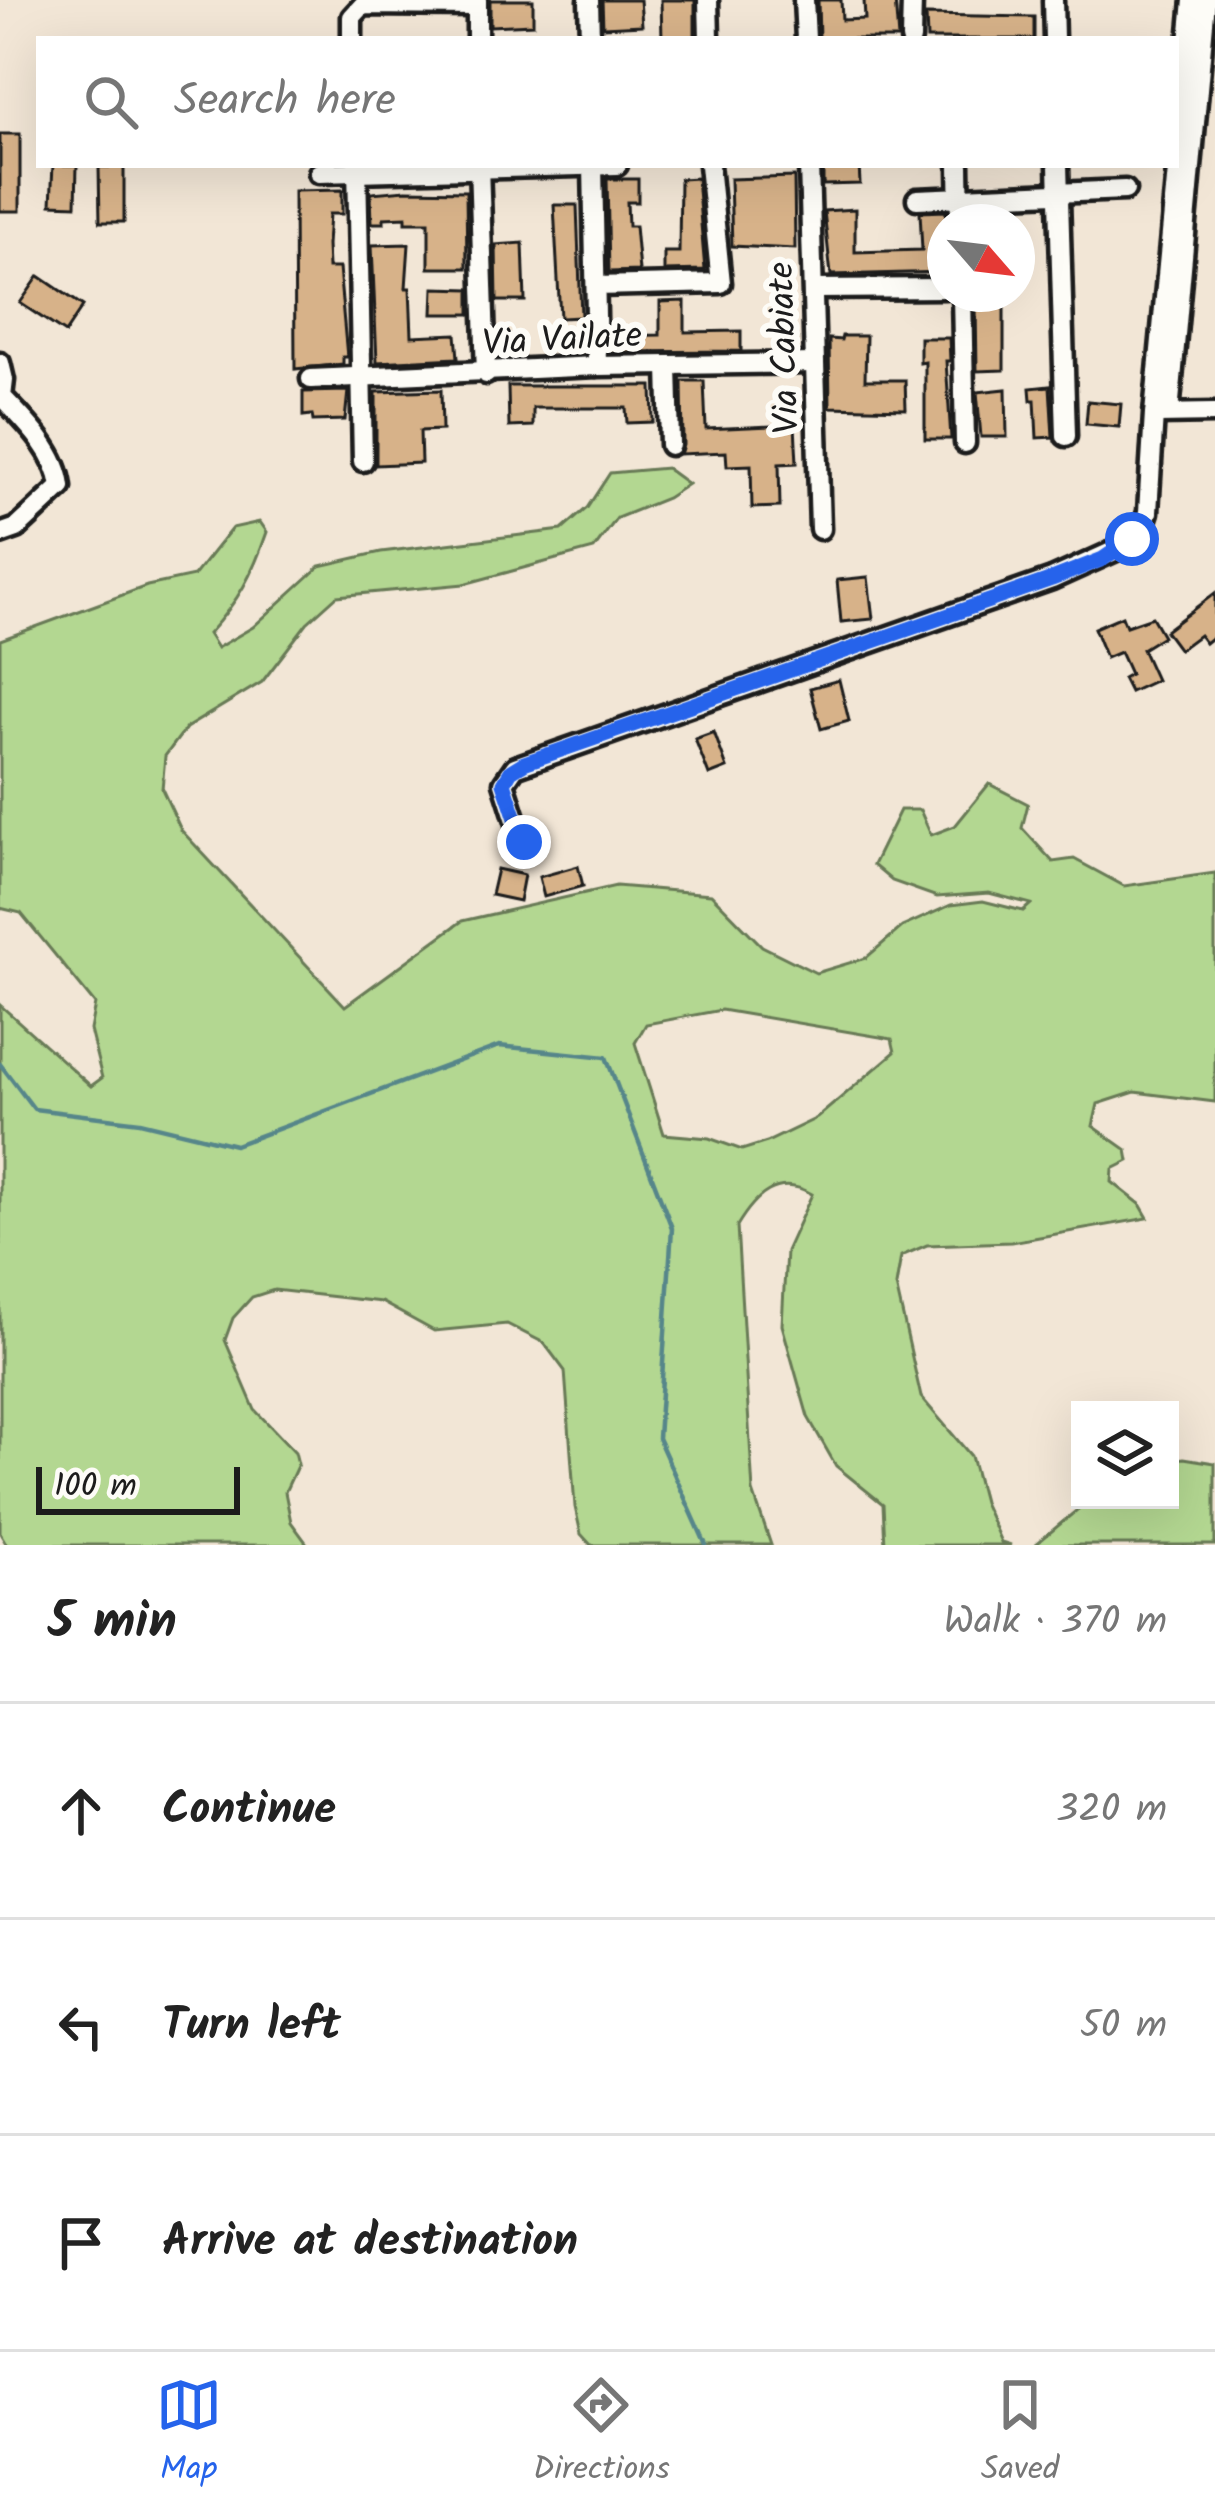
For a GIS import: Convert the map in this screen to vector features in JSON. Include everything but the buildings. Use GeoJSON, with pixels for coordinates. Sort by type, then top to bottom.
{"type":"FeatureCollection","features":[{"type":"Feature","properties":{"kind":"street"},"geometry":{"type":"LineString","coordinates":[[589,0],[590,36]]}},
{"type":"Feature","properties":{"kind":"street"},"geometry":{"type":"LineString","coordinates":[[709,0],[709,36]]}},
{"type":"Feature","properties":{"kind":"street"},"geometry":{"type":"LineString","coordinates":[[804,0],[806,36]]}},
{"type":"Feature","properties":{"kind":"street"},"geometry":{"type":"LineString","coordinates":[[911,36],[912,0]]}},
{"type":"Feature","properties":{"kind":"street"},"geometry":{"type":"LineString","coordinates":[[1053,0],[1054,36]]}},
{"type":"Feature","properties":{"kind":"street"},"geometry":{"type":"LineString","coordinates":[[1162,414],[1193,0]]}},
{"type":"Feature","properties":{"kind":"street"},"geometry":{"type":"LineString","coordinates":[[526,851],[504,783],[515,767],[1052,579],[1103,559],[1139,532],[1148,512],[1162,414],[1206,0]]}},
{"type":"Feature","properties":{"kind":"street"},"geometry":{"type":"LineString","coordinates":[[352,36],[351,20],[363,5],[477,3],[477,36]]}},
{"type":"Feature","properties":{"kind":"street"},"geometry":{"type":"LineString","coordinates":[[319,173],[418,168]]}},
{"type":"Feature","properties":{"kind":"street"},"geometry":{"type":"LineString","coordinates":[[479,168],[485,374]]}},
{"type":"Feature","properties":{"kind":"street"},"geometry":{"type":"LineString","coordinates":[[593,168],[597,366]]}},
{"type":"Feature","properties":{"kind":"street"},"geometry":{"type":"LineString","coordinates":[[596,286],[721,283],[709,168]]}},
{"type":"Feature","properties":{"kind":"street","name":"Via Cabiate"},"geometry":{"type":"LineString","coordinates":[[809,168],[820,529]]}},
{"type":"Feature","properties":{"kind":"street"},"geometry":{"type":"LineString","coordinates":[[959,168],[960,204]]}},
{"type":"Feature","properties":{"kind":"street"},"geometry":{"type":"LineString","coordinates":[[1058,168],[1066,436]]}},
{"type":"Feature","properties":{"kind":"street"},"geometry":{"type":"LineString","coordinates":[[357,169],[363,461]]}},
{"type":"Feature","properties":{"kind":"street"},"geometry":{"type":"LineString","coordinates":[[917,199],[1126,190]]}},
{"type":"Feature","properties":{"kind":"street"},"geometry":{"type":"LineString","coordinates":[[814,289],[927,289]]}},
{"type":"Feature","properties":{"kind":"street"},"geometry":{"type":"LineString","coordinates":[[962,312],[964,442]]}},
{"type":"Feature","properties":{"kind":"street"},"geometry":{"type":"LineString","coordinates":[[0,363],[2,397],[50,454],[61,487],[17,528],[0,534]]}},
{"type":"Feature","properties":{"kind":"street","name":"Via Vailate"},"geometry":{"type":"LineString","coordinates":[[311,380],[597,366],[815,363]]}},
{"type":"Feature","properties":{"kind":"street"},"geometry":{"type":"LineString","coordinates":[[668,365],[670,445]]}},
{"type":"Feature","properties":{"kind":"street"},"geometry":{"type":"LineString","coordinates":[[1162,414],[1215,413]]}},
{"type":"Feature","properties":{"kind":"green space"},"geometry":{"type":"Polygon","coordinates":[[[666,468],[688,484],[617,518],[594,549],[464,584],[337,596],[307,623],[262,682],[186,728],[165,756],[162,789],[181,830],[345,1006],[462,921],[616,886],[711,894],[762,946],[816,973],[866,958],[902,927],[951,905],[983,901],[1023,911],[1031,904],[989,893],[937,897],[892,881],[873,865],[900,810],[920,810],[931,835],[955,826],[989,784],[1028,804],[1022,828],[1053,862],[1074,859],[1124,886],[1215,873],[1215,1102],[1135,1092],[1098,1104],[1093,1126],[1127,1150],[1129,1161],[1113,1169],[1112,1182],[1140,1204],[1148,1218],[1011,1242],[927,1245],[901,1256],[896,1286],[921,1397],[971,1456],[983,1502],[1001,1542],[1011,1545],[885,1545],[883,1504],[836,1466],[808,1417],[782,1325],[786,1251],[812,1194],[788,1186],[759,1197],[737,1226],[753,1492],[771,1545],[591,1545],[581,1534],[575,1507],[565,1371],[544,1343],[507,1324],[434,1331],[381,1302],[274,1290],[252,1297],[233,1318],[225,1340],[255,1410],[295,1452],[298,1464],[285,1492],[291,1522],[308,1545],[7,1545],[0,1533],[0,1005],[91,1086],[102,1078],[90,1030],[95,1004],[21,913],[0,908],[0,640],[147,586],[194,576],[232,528],[260,522],[267,532],[250,575],[208,634],[217,648],[253,627],[320,566],[381,552],[562,530],[587,508],[610,473],[666,468]],[[721,1010],[646,1024],[635,1043],[664,1134],[709,1138],[742,1150],[817,1118],[895,1052],[892,1039],[721,1010]]]}},
{"type":"Feature","properties":{"kind":"green space"},"geometry":{"type":"Polygon","coordinates":[[[1179,1459],[1215,1463],[1215,1545],[1035,1545],[1078,1509],[1179,1509],[1179,1459]]]}},
{"type":"Feature","properties":{"kind":"waterway"},"geometry":{"type":"LineString","coordinates":[[0,1064],[34,1109],[140,1122],[235,1145],[499,1046],[606,1057],[672,1228],[658,1438],[706,1545]]}},
{"type":"Feature","properties":{"kind":"route"},"geometry":{"type":"LineString","coordinates":[[524,842],[504,783],[524,763],[1052,579],[1103,559],[1132,539]]}}]}
